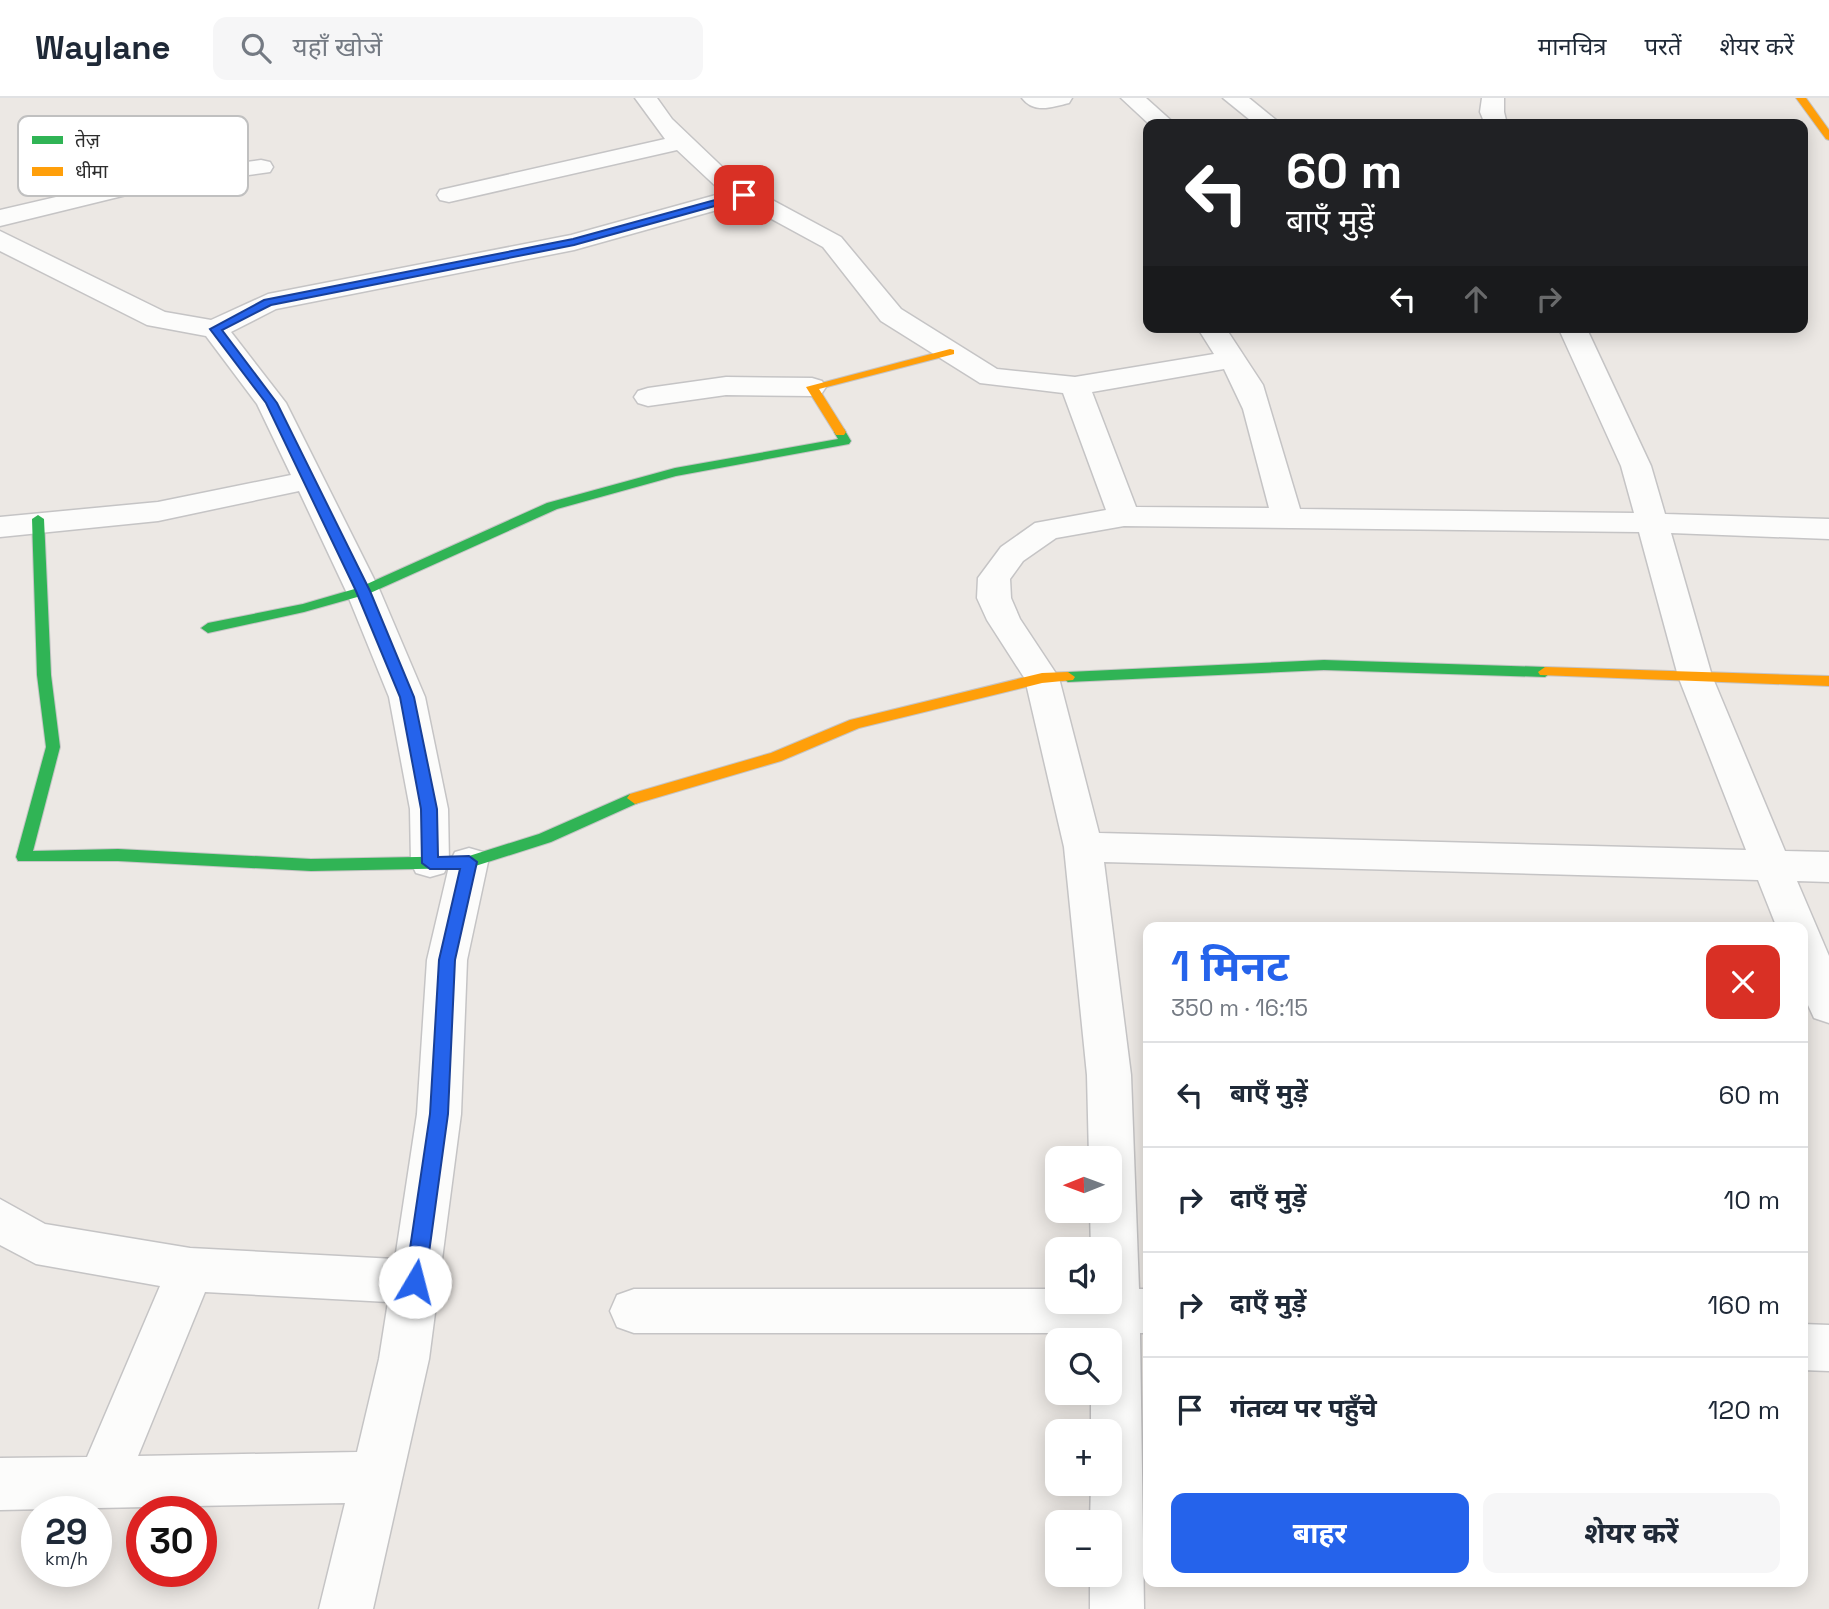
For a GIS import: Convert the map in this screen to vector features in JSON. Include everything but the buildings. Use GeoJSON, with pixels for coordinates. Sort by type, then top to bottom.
{"type":"FeatureCollection","features":[{"type":"Feature","properties":{"kind":"street"},"geometry":{"type":"LineString","coordinates":[[646,98],[663,124],[728,186],[832,242],[891,315],[990,377],[1074,386],[1232,359]]}},
{"type":"Feature","properties":{"kind":"street"},"geometry":{"type":"LineString","coordinates":[[1033,98],[1039,102],[1061,98]]}},
{"type":"Feature","properties":{"kind":"street"},"geometry":{"type":"LineString","coordinates":[[1132,98],[1157,119]]}},
{"type":"Feature","properties":{"kind":"street"},"geometry":{"type":"LineString","coordinates":[[1234,98],[1262,119]]}},
{"type":"Feature","properties":{"kind":"street"},"geometry":{"type":"LineString","coordinates":[[1493,98],[1495,119]]}},
{"type":"Feature","properties":{"kind":"street"},"geometry":{"type":"LineString","coordinates":[[1801,98],[1829,137]]}},
{"type":"Feature","properties":{"kind":"street"},"geometry":{"type":"LineString","coordinates":[[449,195],[681,142]]}},
{"type":"Feature","properties":{"kind":"street"},"geometry":{"type":"LineString","coordinates":[[248,169],[261,167]]}},
{"type":"Feature","properties":{"kind":"street"},"geometry":{"type":"LineString","coordinates":[[0,239],[18,253],[77,277],[157,319],[215,329],[268,302],[574,242],[744,195]]}},
{"type":"Feature","properties":{"kind":"street"},"geometry":{"type":"LineString","coordinates":[[0,218],[92,196]]}},
{"type":"Feature","properties":{"kind":"street"},"geometry":{"type":"LineString","coordinates":[[215,329],[271,403],[363,591],[407,697],[429,809],[449,863],[439,1114],[404,1359],[346,1609]]}},
{"type":"Feature","properties":{"kind":"street"},"geometry":{"type":"LineString","coordinates":[[1215,333],[1249,385],[1287,518]]}},
{"type":"Feature","properties":{"kind":"street"},"geometry":{"type":"LineString","coordinates":[[1575,333],[1636,466],[1695,676],[1795,922]]}},
{"type":"Feature","properties":{"kind":"street"},"geometry":{"type":"LineString","coordinates":[[648,397],[726,386],[812,387],[950,352]]}},
{"type":"Feature","properties":{"kind":"street"},"geometry":{"type":"LineString","coordinates":[[1074,386],[1124,516]]}},
{"type":"Feature","properties":{"kind":"street"},"geometry":{"type":"LineString","coordinates":[[208,628],[304,608],[363,591],[552,506],[675,472],[845,441],[812,387]]}},
{"type":"Feature","properties":{"kind":"street"},"geometry":{"type":"LineString","coordinates":[[0,527],[38,520],[108,518],[202,503],[309,480]]}},
{"type":"Feature","properties":{"kind":"street"},"geometry":{"type":"LineString","coordinates":[[1117,1609],[1132,1310],[1083,847],[1042,678],[1004,620],[994,598],[994,578],[1012,554],[1046,530],[1124,516],[1652,523],[1829,529]]}},
{"type":"Feature","properties":{"kind":"street"},"geometry":{"type":"LineString","coordinates":[[38,520],[44,675],[53,747],[24,857],[118,855],[311,865],[449,863],[545,838],[634,798],[776,757],[855,724],[1042,678],[1324,665],[1593,676],[1695,676],[1829,681]]}},
{"type":"Feature","properties":{"kind":"street"},"geometry":{"type":"LineString","coordinates":[[1083,847],[1829,867]]}},
{"type":"Feature","properties":{"kind":"street"},"geometry":{"type":"LineString","coordinates":[[1808,955],[1829,1006]]}},
{"type":"Feature","properties":{"kind":"street"},"geometry":{"type":"LineString","coordinates":[[0,1220],[36,1243],[190,1270],[415,1282]]}},
{"type":"Feature","properties":{"kind":"street"},"geometry":{"type":"LineString","coordinates":[[102,1482],[190,1270]]}},
{"type":"Feature","properties":{"kind":"street"},"geometry":{"type":"LineString","coordinates":[[634,1311],[1132,1310]]}},
{"type":"Feature","properties":{"kind":"street"},"geometry":{"type":"LineString","coordinates":[[1808,1347],[1829,1348]]}},
{"type":"Feature","properties":{"kind":"street"},"geometry":{"type":"LineString","coordinates":[[0,1484],[377,1478]]}},
{"type":"Feature","properties":{"kind":"traffic: fast"},"geometry":{"type":"LineString","coordinates":[[208,628],[304,608],[363,591],[552,506],[675,472],[845,441],[840,432]]}},
{"type":"Feature","properties":{"kind":"traffic: fast"},"geometry":{"type":"LineString","coordinates":[[38,519],[44,675],[53,747],[24,857],[118,855],[311,865],[469,862],[545,838],[635,798]]}},
{"type":"Feature","properties":{"kind":"traffic: fast"},"geometry":{"type":"LineString","coordinates":[[1068,677],[1324,665],[1545,672]]}},
{"type":"Feature","properties":{"kind":"traffic: slow"},"geometry":{"type":"LineString","coordinates":[[1801,98],[1829,137]]}},
{"type":"Feature","properties":{"kind":"traffic: slow"},"geometry":{"type":"LineString","coordinates":[[840,432],[812,387],[950,352]]}},
{"type":"Feature","properties":{"kind":"traffic: slow"},"geometry":{"type":"LineString","coordinates":[[1545,672],[1829,681]]}},
{"type":"Feature","properties":{"kind":"traffic: slow"},"geometry":{"type":"LineString","coordinates":[[635,798],[776,757],[855,724],[1042,678],[1068,677]]}},
{"type":"Feature","properties":{"kind":"route"},"geometry":{"type":"LineString","coordinates":[[415,1282],[439,1114],[447,960],[469,862],[430,863],[429,809],[407,697],[363,591],[271,403],[215,329],[268,302],[574,242],[744,195]]}}]}
